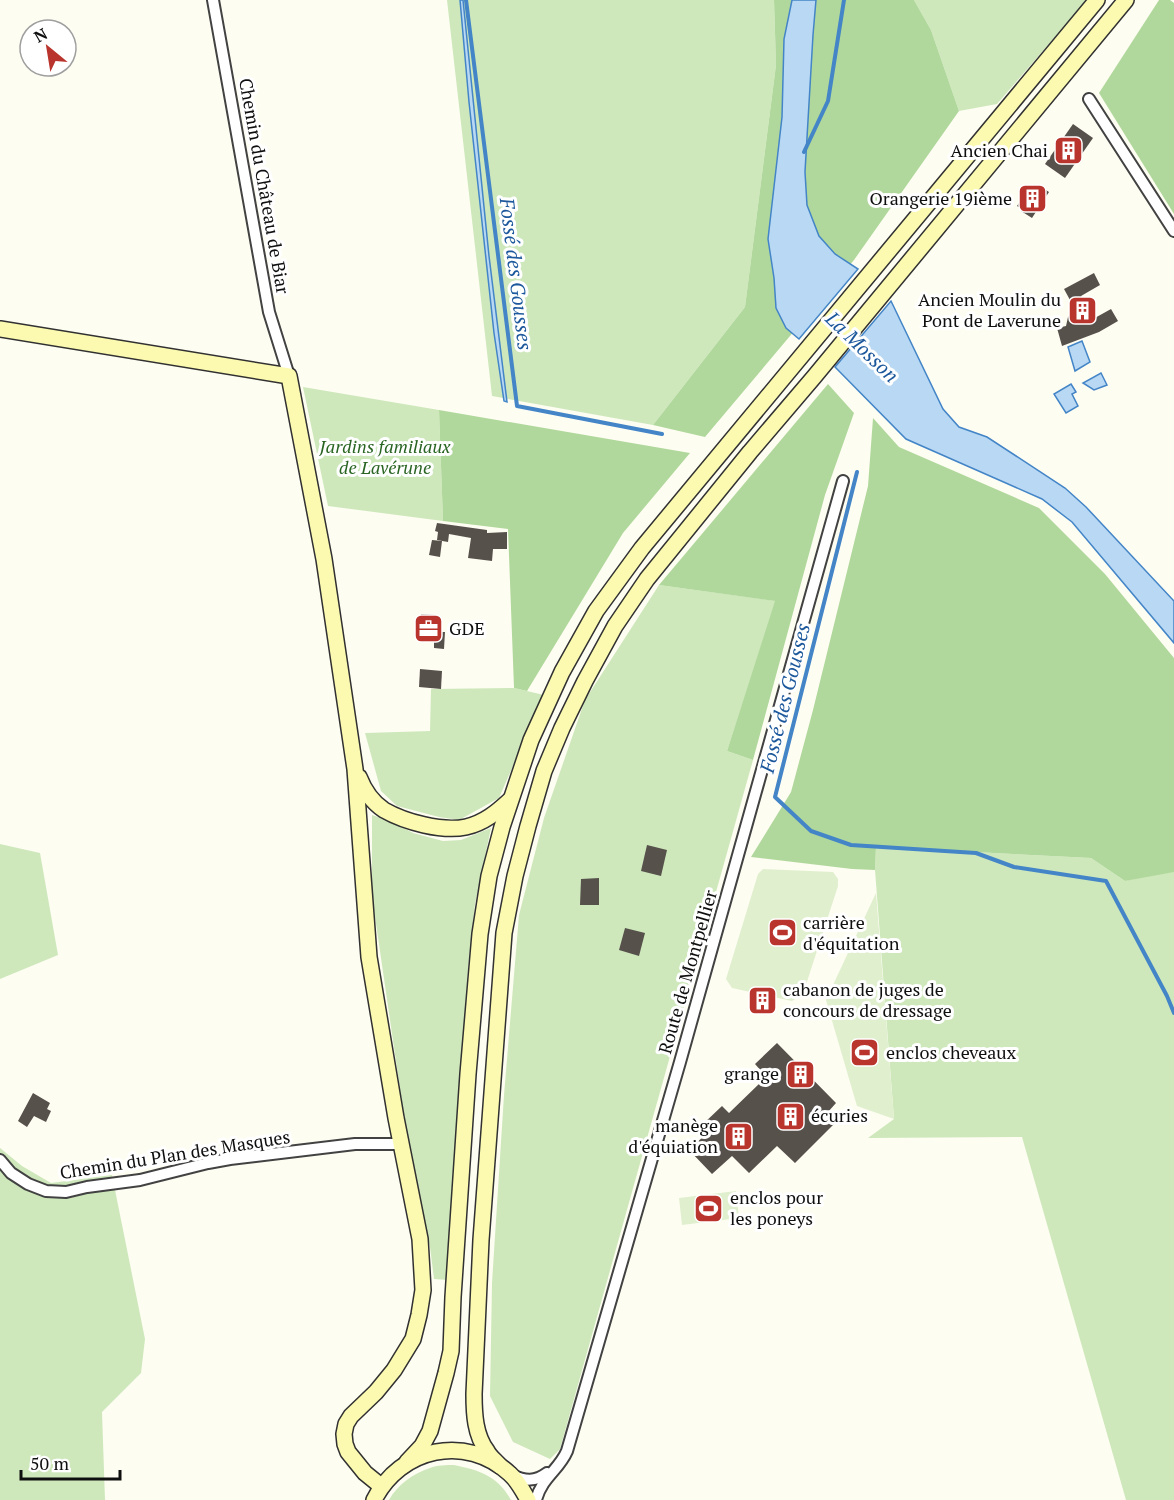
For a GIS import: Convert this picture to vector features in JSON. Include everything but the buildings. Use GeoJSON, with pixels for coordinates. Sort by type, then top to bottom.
{"type":"FeatureCollection","features":[{"type":"Feature","properties":{"kind":"main road"},"geometry":{"type":"LineString","coordinates":[[0,329],[290,376],[324,559],[355,769],[369,957],[420,1239],[423,1290],[413,1339],[394,1370],[376,1392],[351,1416],[344,1434],[345,1444],[352,1457],[378,1493],[393,1473],[422,1446],[430,1431],[451,1351],[468,1074],[480,934],[489,876],[510,800],[531,740],[549,698],[597,611],[648,541],[1097,0]]}},
{"type":"Feature","properties":{"kind":"main road"},"geometry":{"type":"LineString","coordinates":[[528,1500],[521,1487],[486,1451],[478,1434],[474,1414],[474,1394],[481,1240],[504,933],[515,876],[544,771],[585,681],[615,626],[646,579],[1126,0]]}},
{"type":"Feature","properties":{"kind":"main road"},"geometry":{"type":"LineString","coordinates":[[355,769],[371,799],[383,809],[410,821],[439,828],[465,827],[481,822],[510,800]]}},
{"type":"Feature","properties":{"kind":"main road"},"geometry":{"type":"LineString","coordinates":[[359,820],[371,799]]}},
{"type":"Feature","properties":{"kind":"main road"},"geometry":{"type":"LineString","coordinates":[[407,1462],[425,1454],[445,1450],[464,1451],[483,1457],[506,1471]]}},
{"type":"Feature","properties":{"kind":"street","name":"Chemin du Château de Biar"},"geometry":{"type":"LineString","coordinates":[[213,0],[269,312],[290,376]]}},
{"type":"Feature","properties":{"kind":"street"},"geometry":{"type":"LineString","coordinates":[[1089,99],[1174,231]]}},
{"type":"Feature","properties":{"kind":"street","name":"Route de Montpellier"},"geometry":{"type":"LineString","coordinates":[[536,1500],[545,1479],[564,1458],[567,1451],[680,1062],[843,481]]}},
{"type":"Feature","properties":{"kind":"street","name":"Chemin du Plan des Masques"},"geometry":{"type":"LineString","coordinates":[[0,1160],[11,1173],[28,1184],[46,1191],[66,1192],[140,1180],[208,1163],[355,1144],[402,1144]]}},
{"type":"Feature","properties":{"kind":"street"},"geometry":{"type":"LineString","coordinates":[[506,1471],[525,1480],[534,1480],[555,1468]]}},
{"type":"Feature","properties":{"kind":"green space"},"geometry":{"type":"Polygon","coordinates":[[[447,0],[774,0],[776,65],[745,307],[653,425],[492,396],[447,0]]]}},
{"type":"Feature","properties":{"kind":"green space"},"geometry":{"type":"Polygon","coordinates":[[[774,0],[914,0],[931,30],[959,111],[854,260],[705,437],[653,425],[745,307],[776,65],[774,0]]]}},
{"type":"Feature","properties":{"kind":"green space"},"geometry":{"type":"Polygon","coordinates":[[[914,0],[1087,0],[997,104],[959,111],[931,30],[914,0]]]}},
{"type":"Feature","properties":{"kind":"green space"},"geometry":{"type":"Polygon","coordinates":[[[1159,0],[1170,0],[1174,3],[1174,214],[1099,93],[1159,0]]]}},
{"type":"Feature","properties":{"kind":"green space"},"geometry":{"type":"Polygon","coordinates":[[[828,384],[854,413],[825,495],[753,760],[727,751],[775,601],[659,585],[828,384]]]}},
{"type":"Feature","properties":{"kind":"green space","name":"Jardins familiaux de Lavérune"},"geometry":{"type":"Polygon","coordinates":[[[303,387],[439,410],[443,521],[328,506],[303,387]]]}},
{"type":"Feature","properties":{"kind":"green space"},"geometry":{"type":"Polygon","coordinates":[[[439,410],[690,453],[623,533],[527,691],[514,688],[508,529],[443,521],[439,410]]]}},
{"type":"Feature","properties":{"kind":"green space"},"geometry":{"type":"Polygon","coordinates":[[[873,418],[899,447],[1039,508],[1105,574],[1174,658],[1174,872],[1125,881],[1091,858],[876,847],[875,870],[751,857],[791,792],[868,486],[873,418]]]}},
{"type":"Feature","properties":{"kind":"green space"},"geometry":{"type":"Polygon","coordinates":[[[659,585],[776,601],[727,751],[753,760],[560,1449],[550,1459],[513,1442],[490,1396],[492,1283],[519,915],[544,818],[585,700],[659,585]]]}},
{"type":"Feature","properties":{"kind":"green space"},"geometry":{"type":"Polygon","coordinates":[[[514,688],[544,695],[499,798],[459,820],[397,806],[381,791],[365,733],[430,731],[431,689],[514,688]]]}},
{"type":"Feature","properties":{"kind":"green space"},"geometry":{"type":"Polygon","coordinates":[[[372,815],[393,822],[413,833],[443,841],[461,840],[491,828],[475,904],[468,969],[448,1280],[434,1279],[430,1247],[407,1137],[372,896],[372,815]]]}},
{"type":"Feature","properties":{"kind":"green space"},"geometry":{"type":"Polygon","coordinates":[[[0,844],[40,853],[58,955],[0,979],[0,844]]]}},
{"type":"Feature","properties":{"kind":"green space"},"geometry":{"type":"Polygon","coordinates":[[[876,847],[1091,858],[1125,881],[1174,869],[1174,1500],[1126,1500],[1022,1137],[868,1138],[894,1119],[875,870],[876,847]]]}},
{"type":"Feature","properties":{"kind":"green space","name":"carrière d'équitation"},"geometry":{"type":"Polygon","coordinates":[[[763,869],[833,872],[838,879],[838,886],[803,994],[792,1001],[732,988],[726,979],[758,874],[763,869]]]}},
{"type":"Feature","properties":{"kind":"green space","name":"enclos cheveaux"},"geometry":{"type":"Polygon","coordinates":[[[876,893],[894,1119],[857,1106],[826,1000],[876,893]]]}},
{"type":"Feature","properties":{"kind":"green space"},"geometry":{"type":"Polygon","coordinates":[[[0,1148],[22,1166],[51,1183],[112,1175],[145,1339],[141,1373],[102,1412],[105,1500],[0,1500],[0,1148]]]}},
{"type":"Feature","properties":{"kind":"green space","name":"enclos pour les poneys"},"geometry":{"type":"Polygon","coordinates":[[[736,1191],[739,1218],[682,1225],[679,1198],[736,1191]]]}},
{"type":"Feature","properties":{"kind":"green space"},"geometry":{"type":"Polygon","coordinates":[[[454,1465],[487,1475],[500,1485],[511,1500],[389,1500],[406,1480],[418,1473],[436,1466],[454,1465]]]}},
{"type":"Feature","properties":{"kind":"water"},"geometry":{"type":"Polygon","coordinates":[[[460,0],[463,0],[489,256],[507,402],[504,401],[494,333],[460,0]]]}},
{"type":"Feature","properties":{"kind":"water"},"geometry":{"type":"Polygon","coordinates":[[[792,0],[816,0],[805,172],[807,205],[819,236],[835,254],[858,269],[799,339],[786,328],[776,308],[768,239],[782,117],[784,39],[792,0]]]}},
{"type":"Feature","properties":{"kind":"water"},"geometry":{"type":"Polygon","coordinates":[[[891,301],[943,409],[959,427],[987,437],[1065,488],[1086,507],[1174,601],[1174,643],[1072,522],[1042,499],[906,439],[835,367],[891,301]]]}},
{"type":"Feature","properties":{"kind":"water"},"geometry":{"type":"Polygon","coordinates":[[[1082,341],[1090,362],[1075,371],[1068,347],[1082,341]]]}},
{"type":"Feature","properties":{"kind":"water"},"geometry":{"type":"Polygon","coordinates":[[[1101,373],[1107,385],[1094,390],[1083,383],[1101,373]]]}},
{"type":"Feature","properties":{"kind":"water"},"geometry":{"type":"Polygon","coordinates":[[[1071,384],[1076,392],[1072,394],[1078,406],[1066,413],[1054,394],[1071,384]]]}},
{"type":"Feature","properties":{"kind":"waterway","name":"Fossé des Gousses"},"geometry":{"type":"LineString","coordinates":[[466,0],[517,406],[662,434]]}},
{"type":"Feature","properties":{"kind":"waterway","name":"La Mosson"},"geometry":{"type":"LineString","coordinates":[[804,152],[828,101],[844,0]]}},
{"type":"Feature","properties":{"kind":"waterway","name":"Fossé des Gousses"},"geometry":{"type":"LineString","coordinates":[[857,472],[775,797],[811,831],[851,845],[976,853],[1014,867],[1106,881],[1174,1013]]}},
{"type":"Feature","properties":{"kind":"place","name":"Ancien Chai"},"geometry":{"type":"Point","coordinates":[1069,151]}},
{"type":"Feature","properties":{"kind":"place","name":"Orangerie 19ième"},"geometry":{"type":"Point","coordinates":[1033,199]}},
{"type":"Feature","properties":{"kind":"place","name":"Ancien Moulin du Pont de Laverune"},"geometry":{"type":"Point","coordinates":[1082,310]}},
{"type":"Feature","properties":{"kind":"place","name":"GDE"},"geometry":{"type":"Point","coordinates":[428,629]}},
{"type":"Feature","properties":{"kind":"place","name":"carrière d'équitation"},"geometry":{"type":"Point","coordinates":[782,933]}},
{"type":"Feature","properties":{"kind":"place","name":"cabanon de juges de concours de dressage"},"geometry":{"type":"Point","coordinates":[762,1000]}},
{"type":"Feature","properties":{"kind":"place","name":"enclos cheveaux"},"geometry":{"type":"Point","coordinates":[865,1053]}},
{"type":"Feature","properties":{"kind":"place","name":"grange"},"geometry":{"type":"Point","coordinates":[800,1074]}},
{"type":"Feature","properties":{"kind":"place","name":"écuries"},"geometry":{"type":"Point","coordinates":[790,1116]}},
{"type":"Feature","properties":{"kind":"place","name":"manège d'équiation"},"geometry":{"type":"Point","coordinates":[739,1136]}},
{"type":"Feature","properties":{"kind":"place","name":"enclos pour les poneys"},"geometry":{"type":"Point","coordinates":[709,1208]}}]}
